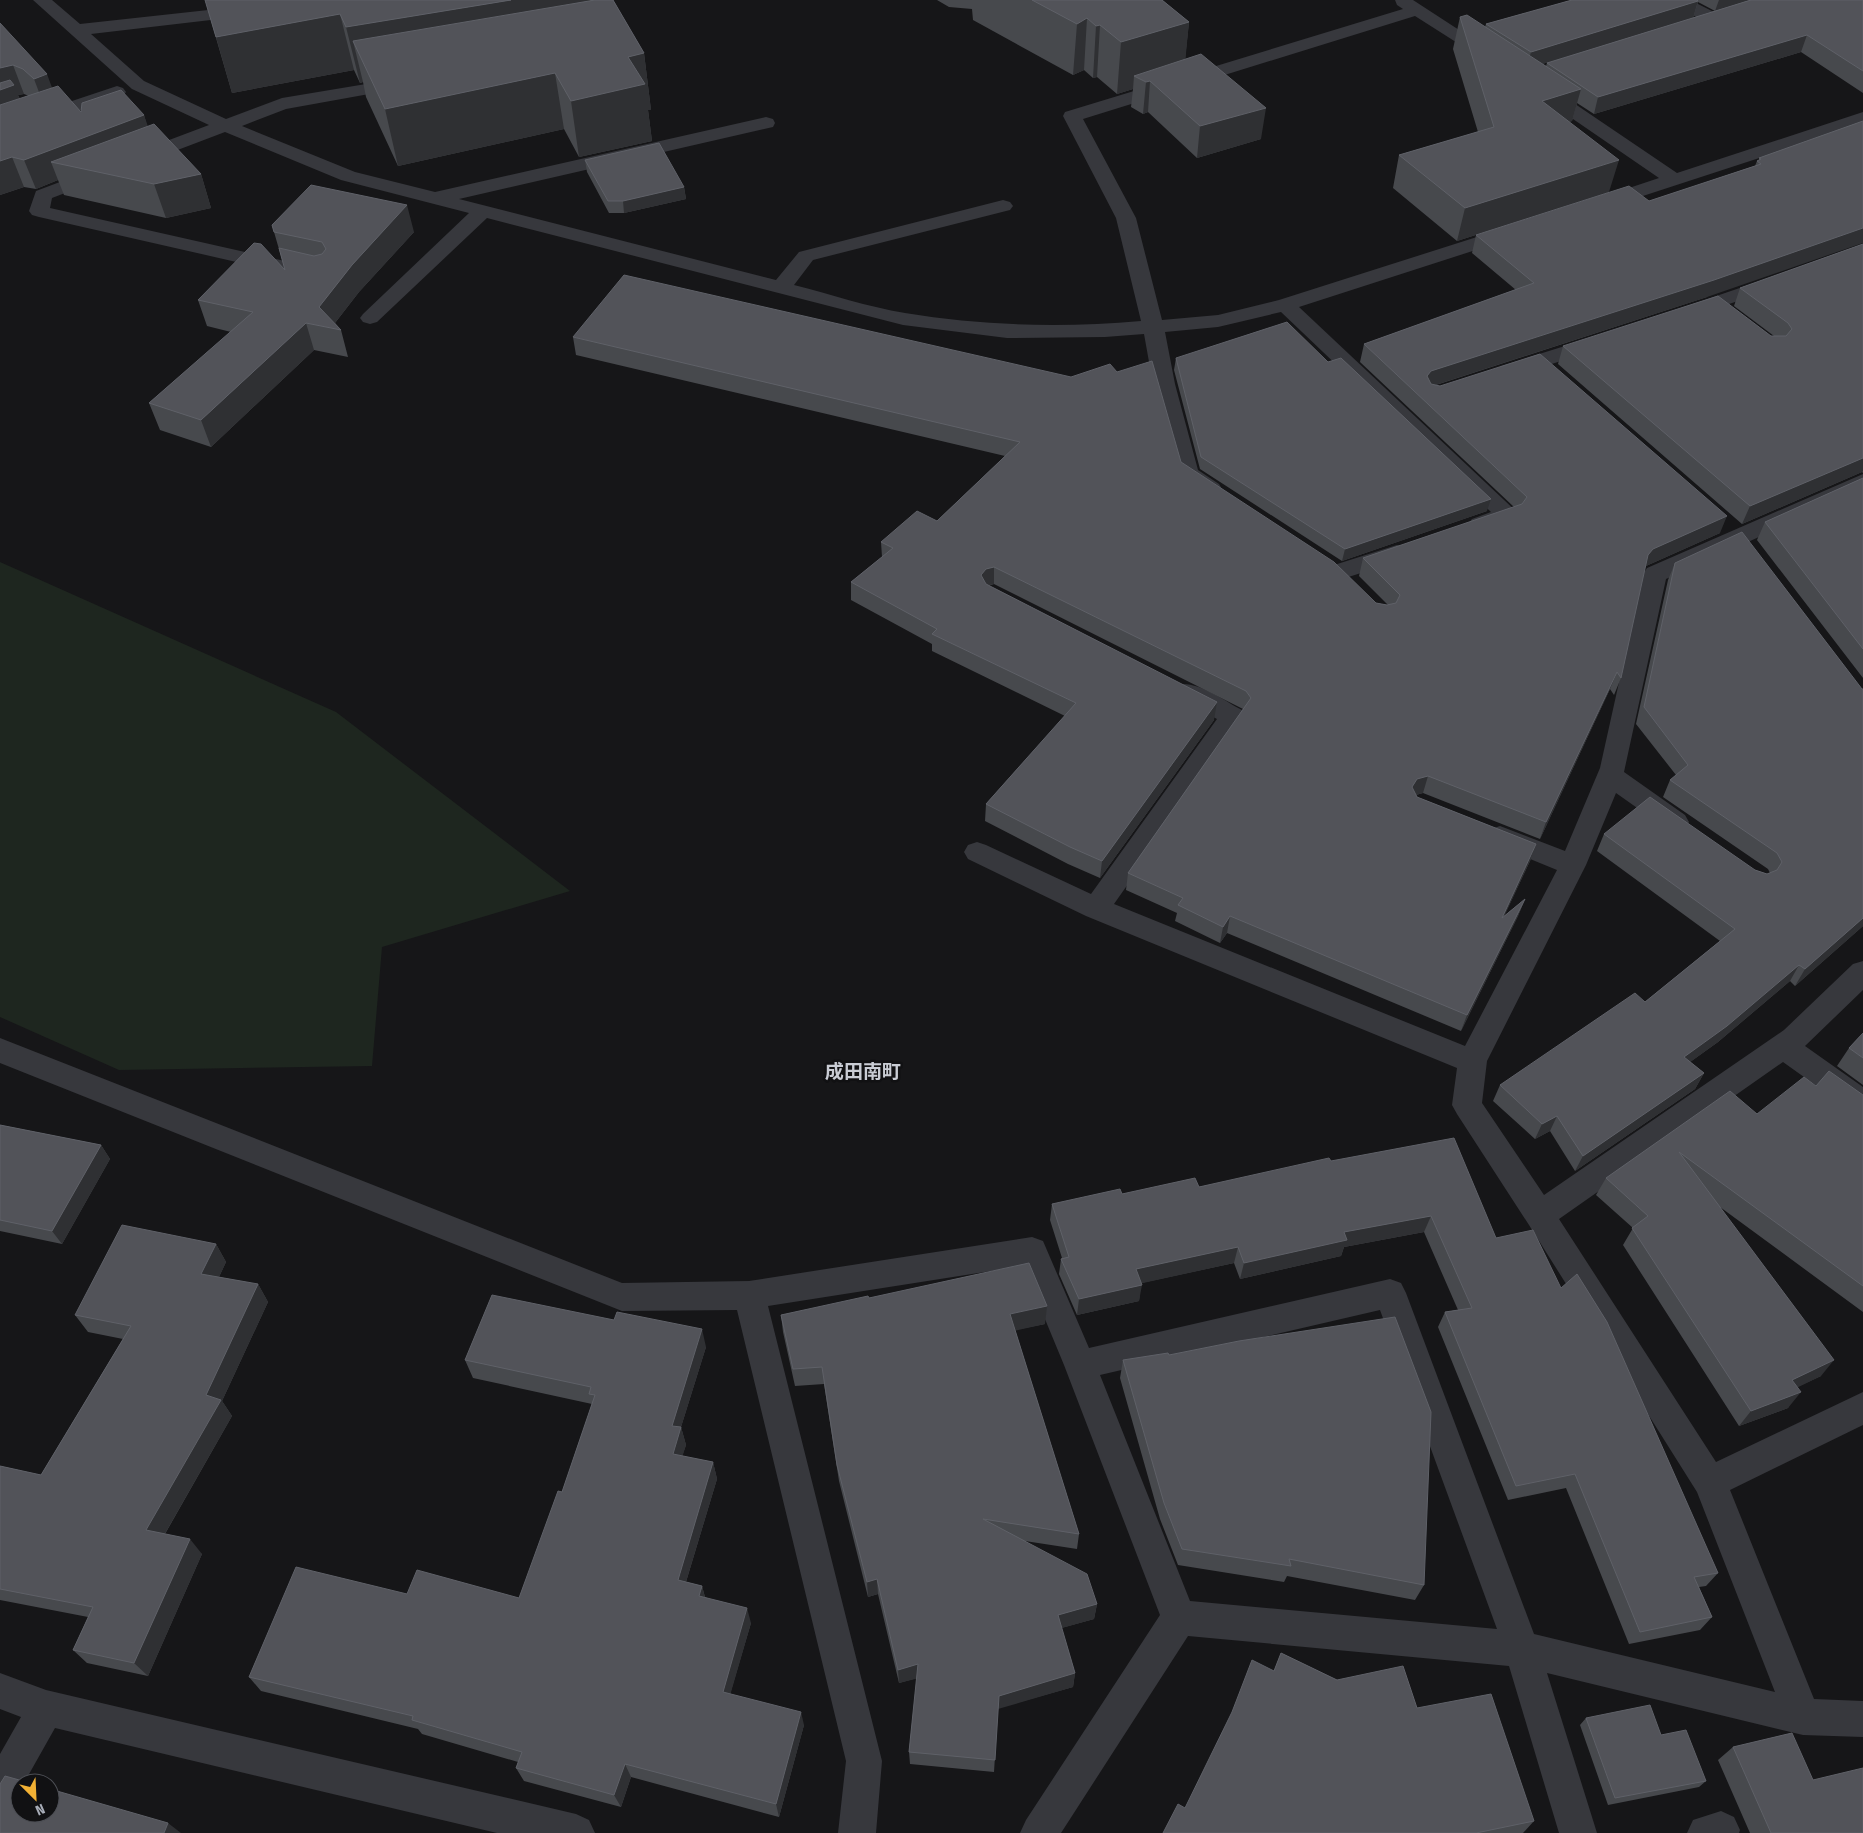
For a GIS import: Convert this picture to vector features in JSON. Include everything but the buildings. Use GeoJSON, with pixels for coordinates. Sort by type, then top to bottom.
{"type":"FeatureCollection","features":[{"type":"Feature","properties":{"kind":"street"},"geometry":{"type":"LineString","coordinates":[[42,0],[138,85],[224,125],[348,176],[903,319],[1007,332],[1105,331],[1218,320],[1285,305],[1523,229]]}},
{"type":"Feature","properties":{"kind":"street"},"geometry":{"type":"LineString","coordinates":[[1402,0],[1500,62]]}},
{"type":"Feature","properties":{"kind":"street"},"geometry":{"type":"LineString","coordinates":[[1678,0],[1712,18]]}},
{"type":"Feature","properties":{"kind":"street"},"geometry":{"type":"LineString","coordinates":[[76,30],[264,9]]}},
{"type":"Feature","properties":{"kind":"street"},"geometry":{"type":"LineString","coordinates":[[1228,500],[1188,474],[1164,384],[1153,326],[1126,218],[1072,116],[1418,10]]}},
{"type":"Feature","properties":{"kind":"street"},"geometry":{"type":"LineString","coordinates":[[1693,24],[1730,13]]}},
{"type":"Feature","properties":{"kind":"street"},"geometry":{"type":"LineString","coordinates":[[322,275],[39,211],[43,195],[282,104],[420,80]]}},
{"type":"Feature","properties":{"kind":"street"},"geometry":{"type":"LineString","coordinates":[[1532,84],[1675,180]]}},
{"type":"Feature","properties":{"kind":"street"},"geometry":{"type":"LineString","coordinates":[[0,131],[36,111],[138,85]]}},
{"type":"Feature","properties":{"kind":"street"},"geometry":{"type":"LineString","coordinates":[[1589,208],[1863,118]]}},
{"type":"Feature","properties":{"kind":"street"},"geometry":{"type":"LineString","coordinates":[[435,198],[766,123]]}},
{"type":"Feature","properties":{"kind":"street"},"geometry":{"type":"LineString","coordinates":[[781,287],[806,256],[1003,206]]}},
{"type":"Feature","properties":{"kind":"street"},"geometry":{"type":"LineString","coordinates":[[370,318],[483,210]]}},
{"type":"Feature","properties":{"kind":"street"},"geometry":{"type":"LineString","coordinates":[[1669,318],[1791,276]]}},
{"type":"Feature","properties":{"kind":"street"},"geometry":{"type":"LineString","coordinates":[[1716,303],[1737,319]]}},
{"type":"Feature","properties":{"kind":"street"},"geometry":{"type":"LineString","coordinates":[[1285,305],[1508,515],[1461,531]]}},
{"type":"Feature","properties":{"kind":"street"},"geometry":{"type":"LineString","coordinates":[[1492,376],[1546,368],[1613,337]]}},
{"type":"Feature","properties":{"kind":"street"},"geometry":{"type":"LineString","coordinates":[[1803,1717],[1710,1482],[1540,1215],[1467,1105],[1472,1061],[1573,865],[1610,775],[1655,574],[1863,481]]}},
{"type":"Feature","properties":{"kind":"street"},"geometry":{"type":"LineString","coordinates":[[1339,573],[1414,547]]}},
{"type":"Feature","properties":{"kind":"street"},"geometry":{"type":"LineString","coordinates":[[1096,908],[1233,716],[1162,680]]}},
{"type":"Feature","properties":{"kind":"street"},"geometry":{"type":"LineString","coordinates":[[1610,775],[1700,838]]}},
{"type":"Feature","properties":{"kind":"street"},"geometry":{"type":"LineString","coordinates":[[1475,826],[1573,865]]}},
{"type":"Feature","properties":{"kind":"street"},"geometry":{"type":"LineString","coordinates":[[977,852],[1096,908],[1472,1061]]}},
{"type":"Feature","properties":{"kind":"street"},"geometry":{"type":"LineString","coordinates":[[1540,1215],[1794,1038],[1863,972]]}},
{"type":"Feature","properties":{"kind":"street"},"geometry":{"type":"LineString","coordinates":[[1782,1046],[1863,1103]]}},
{"type":"Feature","properties":{"kind":"street"},"geometry":{"type":"LineString","coordinates":[[0,1050],[622,1297],[749,1296],[1032,1251],[1080,1365],[1179,1618]]}},
{"type":"Feature","properties":{"kind":"street"},"geometry":{"type":"LineString","coordinates":[[1080,1365],[1390,1293],[1522,1649],[1578,1833]]}},
{"type":"Feature","properties":{"kind":"street"},"geometry":{"type":"LineString","coordinates":[[749,1296],[864,1761],[856,1833]]}},
{"type":"Feature","properties":{"kind":"street"},"geometry":{"type":"LineString","coordinates":[[1710,1482],[1863,1408]]}},
{"type":"Feature","properties":{"kind":"street"},"geometry":{"type":"LineString","coordinates":[[1179,1618],[1522,1649],[1803,1717],[1863,1719]]}},
{"type":"Feature","properties":{"kind":"street"},"geometry":{"type":"LineString","coordinates":[[1039,1833],[1179,1618]]}},
{"type":"Feature","properties":{"kind":"street"},"geometry":{"type":"LineString","coordinates":[[0,1692],[46,1708],[576,1833]]}},
{"type":"Feature","properties":{"kind":"street"},"geometry":{"type":"LineString","coordinates":[[0,1790],[46,1708]]}},
{"type":"Feature","properties":{"kind":"shaded area"},"geometry":{"type":"Polygon","coordinates":[[[0,562],[336,712],[570,891],[382,947],[372,1066],[119,1070],[0,1017],[0,562]]]}},
{"type":"Feature","properties":{"kind":"district","name":"成田南町"},"geometry":{"type":"Point","coordinates":[863,1071]}}]}
